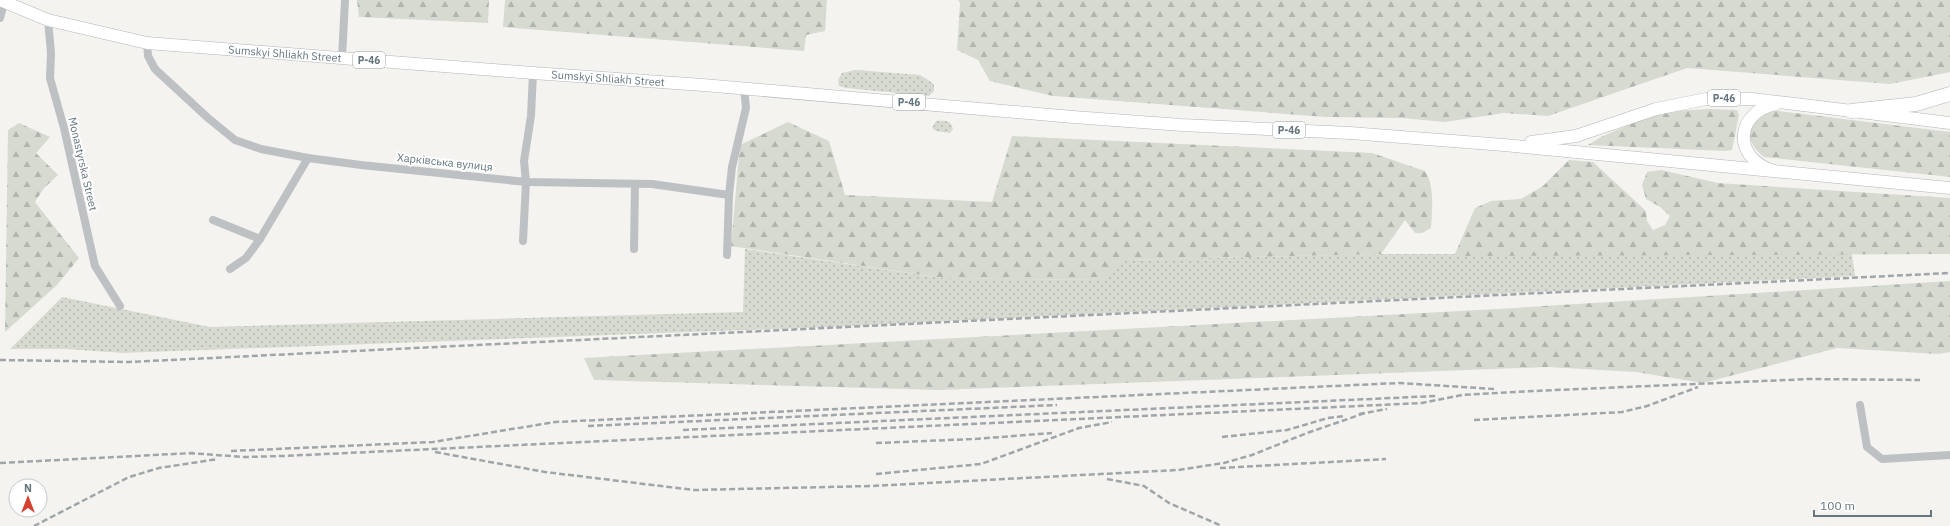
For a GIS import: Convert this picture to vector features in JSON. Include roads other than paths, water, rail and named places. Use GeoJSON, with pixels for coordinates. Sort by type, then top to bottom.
{"type":"FeatureCollection","features":[{"type":"Feature","properties":{"kind":"highway"},"geometry":{"type":"LineString","coordinates":[[1851,111],[1916,104],[1950,94]]}},
{"type":"Feature","properties":{"kind":"main road","name":"Sumskyi Shliakh Street"},"geometry":{"type":"LineString","coordinates":[[3,1],[48,20],[147,43],[533,74],[744,88]]}},
{"type":"Feature","properties":{"kind":"main road","name":"Р-46"},"geometry":{"type":"LineString","coordinates":[[744,88],[1081,118],[1182,125],[1350,132],[1504,145],[1784,174],[1950,188]]}},
{"type":"Feature","properties":{"kind":"main road","name":"Р-46"},"geometry":{"type":"LineString","coordinates":[[1504,145],[1576,136],[1656,109],[1693,100],[1727,98],[1787,103],[1950,123]]}},
{"type":"Feature","properties":{"kind":"main road"},"geometry":{"type":"LineString","coordinates":[[1784,174],[1770,170],[1756,162],[1747,151],[1744,136],[1748,120],[1754,113],[1768,106],[1787,103]]}},
{"type":"Feature","properties":{"kind":"street"},"geometry":{"type":"LineString","coordinates":[[342,58],[345,0]]}},
{"type":"Feature","properties":{"kind":"street"},"geometry":{"type":"LineString","coordinates":[[0,18],[3,1]]}},
{"type":"Feature","properties":{"kind":"street","name":"Monastyrska Street"},"geometry":{"type":"LineString","coordinates":[[48,20],[51,53],[50,78],[64,128],[95,266],[120,306]]}},
{"type":"Feature","properties":{"kind":"street","name":"Харківська вулиця"},"geometry":{"type":"LineString","coordinates":[[147,43],[148,56],[155,69],[208,118],[235,140],[261,150],[308,158],[526,182],[652,184],[730,195]]}},
{"type":"Feature","properties":{"kind":"street"},"geometry":{"type":"LineString","coordinates":[[523,241],[526,182],[524,161],[531,116],[533,74]]}},
{"type":"Feature","properties":{"kind":"street"},"geometry":{"type":"LineString","coordinates":[[727,255],[732,167],[746,108],[744,88]]}},
{"type":"Feature","properties":{"kind":"street"},"geometry":{"type":"LineString","coordinates":[[230,269],[246,258],[260,239],[308,158]]}},
{"type":"Feature","properties":{"kind":"street"},"geometry":{"type":"LineString","coordinates":[[634,249],[635,184]]}},
{"type":"Feature","properties":{"kind":"street"},"geometry":{"type":"LineString","coordinates":[[212,220],[260,239]]}},
{"type":"Feature","properties":{"kind":"street"},"geometry":{"type":"LineString","coordinates":[[1860,405],[1867,447],[1882,459],[1950,455]]}},
{"type":"Feature","properties":{"kind":"railway"},"geometry":{"type":"LineString","coordinates":[[0,360],[129,362],[1950,273]]}},
{"type":"Feature","properties":{"kind":"railway"},"geometry":{"type":"LineString","coordinates":[[189,453],[244,457],[283,456],[1422,403],[1462,395],[1534,391],[1809,379],[1920,380]]}},
{"type":"Feature","properties":{"kind":"railway"},"geometry":{"type":"LineString","coordinates":[[231,451],[433,442],[555,422],[1399,383],[1494,389]]}},
{"type":"Feature","properties":{"kind":"railway"},"geometry":{"type":"LineString","coordinates":[[1474,420],[1622,412],[1647,406],[1698,387]]}},
{"type":"Feature","properties":{"kind":"railway"},"geometry":{"type":"LineString","coordinates":[[683,430],[1436,396]]}},
{"type":"Feature","properties":{"kind":"railway"},"geometry":{"type":"LineString","coordinates":[[588,426],[1057,405]]}},
{"type":"Feature","properties":{"kind":"railway"},"geometry":{"type":"LineString","coordinates":[[1359,414],[1387,409]]}},
{"type":"Feature","properties":{"kind":"railway"},"geometry":{"type":"LineString","coordinates":[[435,452],[545,472],[694,490],[871,486],[1178,470],[1224,463],[1252,455],[1307,433],[1365,413]]}},
{"type":"Feature","properties":{"kind":"railway"},"geometry":{"type":"LineString","coordinates":[[1222,437],[1287,430],[1328,418],[1344,416]]}},
{"type":"Feature","properties":{"kind":"railway"},"geometry":{"type":"LineString","coordinates":[[876,474],[981,464],[1079,428],[1112,422]]}},
{"type":"Feature","properties":{"kind":"railway"},"geometry":{"type":"LineString","coordinates":[[876,443],[975,439],[1052,433]]}},
{"type":"Feature","properties":{"kind":"railway"},"geometry":{"type":"LineString","coordinates":[[0,463],[193,453]]}},
{"type":"Feature","properties":{"kind":"railway"},"geometry":{"type":"LineString","coordinates":[[34,526],[129,477],[159,468],[218,459]]}},
{"type":"Feature","properties":{"kind":"railway"},"geometry":{"type":"LineString","coordinates":[[1220,468],[1386,459]]}},
{"type":"Feature","properties":{"kind":"railway"},"geometry":{"type":"LineString","coordinates":[[1107,479],[1144,486],[1169,503],[1222,526]]}}]}
